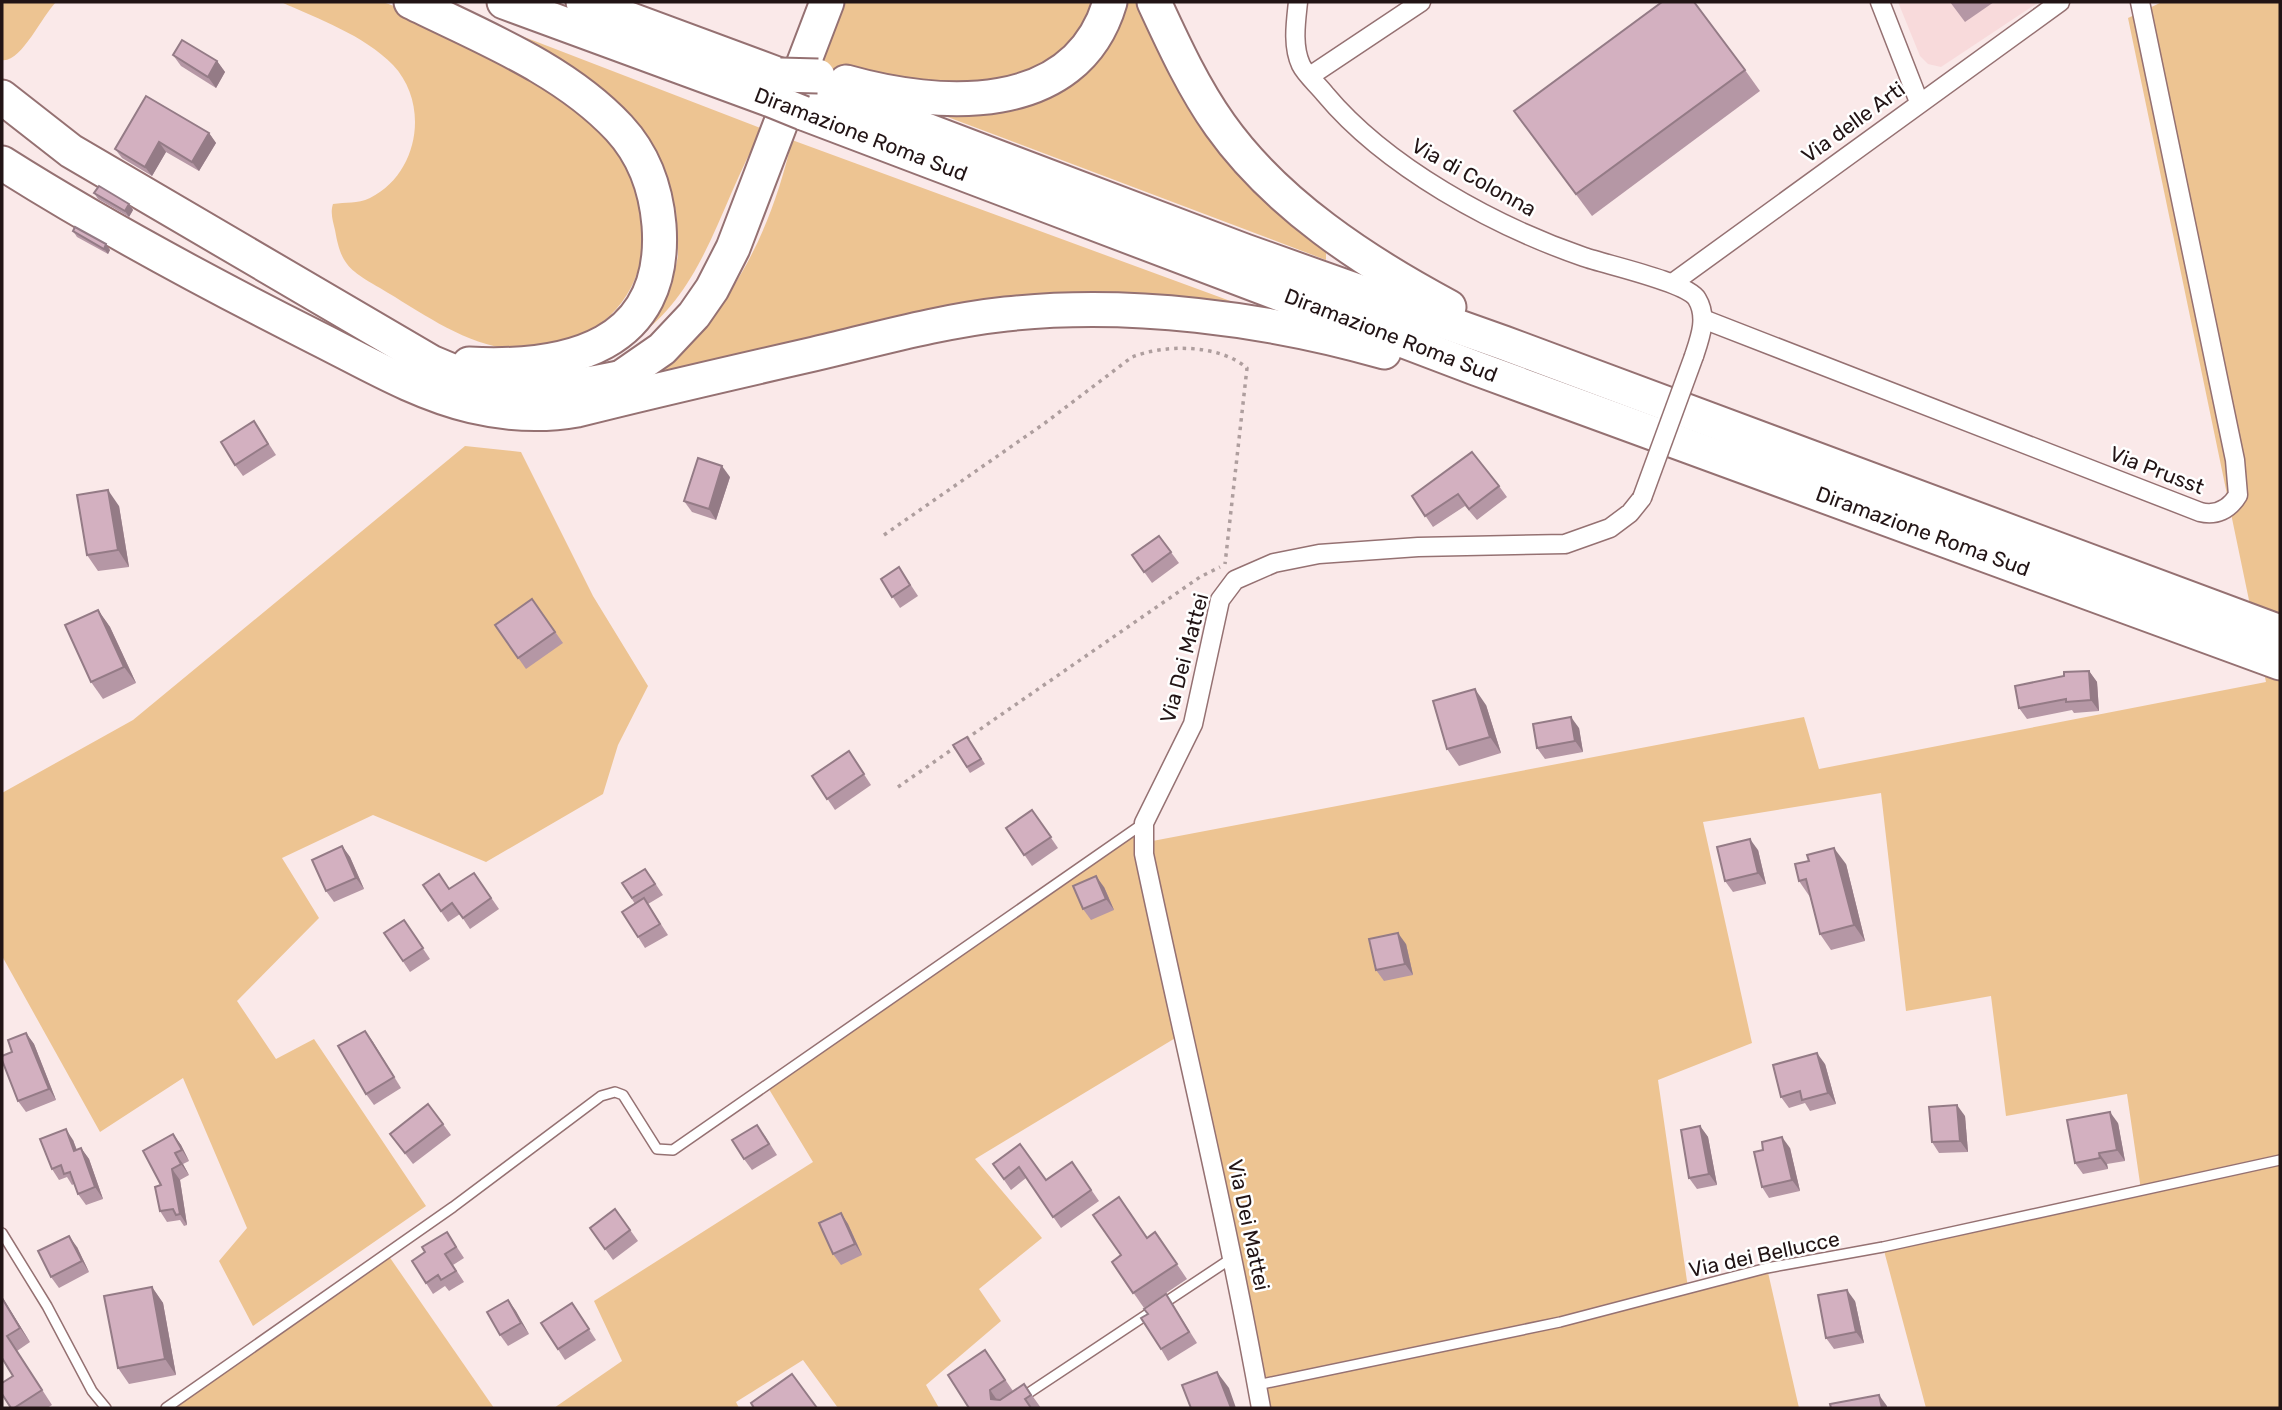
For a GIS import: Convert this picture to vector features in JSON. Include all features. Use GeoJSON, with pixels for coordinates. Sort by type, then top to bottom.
{"type":"FeatureCollection","features":[{"type":"Feature","properties":{"kind":"highway"},"geometry":{"type":"LineString","coordinates":[[411,2],[546,71],[613,121],[630,141],[648,173],[657,208],[660,246],[658,268],[645,300],[623,328],[590,350],[559,361],[539,363],[431,362]]}},
{"type":"Feature","properties":{"kind":"highway","name":"Diramazione Roma Sud"},"geometry":{"type":"LineString","coordinates":[[504,2],[776,88],[811,92],[1504,343],[2280,632]]}},
{"type":"Feature","properties":{"kind":"highway","name":"Diramazione Roma Sud"},"geometry":{"type":"LineString","coordinates":[[583,2],[776,88]]}},
{"type":"Feature","properties":{"kind":"highway"},"geometry":{"type":"LineString","coordinates":[[577,410],[662,349],[694,315],[712,289],[733,248],[827,2]]}},
{"type":"Feature","properties":{"kind":"highway"},"geometry":{"type":"LineString","coordinates":[[811,92],[972,100],[1009,94],[1036,85],[1070,64],[1092,42],[1110,2]]}},
{"type":"Feature","properties":{"kind":"highway"},"geometry":{"type":"LineString","coordinates":[[1154,2],[1175,47],[1219,124],[1258,170],[1288,198],[1358,252],[1478,324],[1504,343]]}},
{"type":"Feature","properties":{"kind":"highway","name":"Diramazione Roma Sud"},"geometry":{"type":"LineString","coordinates":[[811,92],[1475,368],[2280,663]]}},
{"type":"Feature","properties":{"kind":"highway"},"geometry":{"type":"LineString","coordinates":[[2,97],[71,151],[431,362],[476,380],[513,387],[549,389],[618,378]]}},
{"type":"Feature","properties":{"kind":"highway"},"geometry":{"type":"LineString","coordinates":[[2,163],[210,284],[405,383],[447,399],[498,411],[539,414],[577,410],[926,327],[1036,312],[1117,311],[1221,320],[1296,331],[1433,364],[1475,368]]}},
{"type":"Feature","properties":{"kind":"street","name":"Via di Colonna"},"geometry":{"type":"LineString","coordinates":[[1298,2],[1295,30],[1301,65],[1341,113],[1386,153],[1500,223],[1582,257],[1653,279],[1674,282]]}},
{"type":"Feature","properties":{"kind":"street"},"geometry":{"type":"LineString","coordinates":[[1310,76],[1421,2]]}},
{"type":"Feature","properties":{"kind":"street"},"geometry":{"type":"LineString","coordinates":[[1880,2],[1919,102]]}},
{"type":"Feature","properties":{"kind":"street","name":"Via delle Arti"},"geometry":{"type":"LineString","coordinates":[[1674,282],[2060,2]]}},
{"type":"Feature","properties":{"kind":"street","name":"Via Prusst"},"geometry":{"type":"LineString","coordinates":[[1703,319],[2200,512],[2213,513],[2225,509],[2238,495],[2237,469],[2140,2]]}},
{"type":"Feature","properties":{"kind":"street"},"geometry":{"type":"LineString","coordinates":[[1674,282],[1697,298],[1703,319]]}},
{"type":"Feature","properties":{"kind":"street","name":"Via Dei Mattei"},"geometry":{"type":"LineString","coordinates":[[1261,1408],[1234,1256],[1188,1061],[1144,854],[1144,823],[1193,724],[1220,600],[1235,580],[1274,563],[1319,554],[1418,547],[1565,544],[1611,528],[1630,513],[1642,498],[1694,356],[1703,319]]}},
{"type":"Feature","properties":{"kind":"lane"},"geometry":{"type":"LineString","coordinates":[[166,1408],[453,1207],[601,1096],[612,1092],[623,1095],[657,1149],[663,1152],[673,1150],[1144,823]]}},
{"type":"Feature","properties":{"kind":"lane","name":"Via dei Bellucce"},"geometry":{"type":"LineString","coordinates":[[1257,1385],[1560,1322],[1767,1268],[1883,1247],[2280,1160]]}},
{"type":"Feature","properties":{"kind":"lane"},"geometry":{"type":"LineString","coordinates":[[2,1233],[47,1306],[92,1391],[106,1408]]}},
{"type":"Feature","properties":{"kind":"lane"},"geometry":{"type":"LineString","coordinates":[[1006,1408],[1234,1256]]}},
{"type":"Feature","properties":{"kind":"path"},"geometry":{"type":"LineString","coordinates":[[884,535],[1045,423],[1132,357],[1173,348],[1217,353],[1238,361],[1247,368],[1225,565],[1235,580]]}},
{"type":"Feature","properties":{"kind":"path"},"geometry":{"type":"LineString","coordinates":[[898,787],[1200,577],[1225,565]]}},
{"type":"Feature","properties":{"kind":"shaded area"},"geometry":{"type":"Polygon","coordinates":[[[357,1],[389,4],[535,80],[590,120],[619,154],[635,185],[643,216],[643,247],[636,276],[622,302],[601,323],[574,338],[540,346],[507,349],[455,332],[354,271],[344,259],[337,242],[332,217],[333,204],[370,198],[387,187],[399,173],[409,156],[414,137],[412,99],[405,81],[381,54],[340,29],[281,2],[357,1]]]}},
{"type":"Feature","properties":{"kind":"shaded area"},"geometry":{"type":"Polygon","coordinates":[[[2,2],[56,2],[24,47],[9,59],[2,60],[2,2]]]}},
{"type":"Feature","properties":{"kind":"shaded area"},"geometry":{"type":"Polygon","coordinates":[[[844,2],[1098,2],[1084,34],[1038,76],[946,94],[830,71],[819,64],[844,2]]]}},
{"type":"Feature","properties":{"kind":"shaded area"},"geometry":{"type":"Polygon","coordinates":[[[1121,2],[1137,2],[1193,109],[1237,171],[1292,227],[1326,252],[1326,260],[937,113],[1012,107],[1121,2]]]}},
{"type":"Feature","properties":{"kind":"shaded area"},"geometry":{"type":"Polygon","coordinates":[[[1898,2],[2039,2],[1941,67],[1928,64],[1920,56],[1898,2]]]}},
{"type":"Feature","properties":{"kind":"shaded area"},"geometry":{"type":"Polygon","coordinates":[[[2162,2],[2280,2],[2280,1408],[1926,1408],[1883,1247],[2141,1190],[2127,1094],[2006,1116],[1991,996],[1906,1011],[1881,793],[1703,822],[1752,1043],[1658,1080],[1688,1288],[1767,1268],[1799,1408],[1261,1408],[1182,1034],[975,1159],[1042,1238],[979,1289],[1001,1321],[926,1385],[939,1408],[838,1408],[803,1360],[736,1402],[739,1408],[554,1408],[622,1361],[594,1301],[813,1162],[764,1081],[1130,835],[1142,843],[1804,717],[1819,769],[2266,682],[2128,18],[2162,2]]]}},
{"type":"Feature","properties":{"kind":"shaded area"},"geometry":{"type":"Polygon","coordinates":[[[454,10],[763,129],[696,269],[679,295],[659,318],[635,339],[662,306],[672,284],[678,256],[676,210],[658,161],[454,10]]]}},
{"type":"Feature","properties":{"kind":"shaded area"},"geometry":{"type":"Polygon","coordinates":[[[792,140],[1263,313],[1150,305],[643,380],[672,358],[698,332],[721,305],[740,275],[771,210],[792,140]]]}},
{"type":"Feature","properties":{"kind":"shaded area"},"geometry":{"type":"Polygon","coordinates":[[[465,446],[521,452],[593,596],[648,686],[618,745],[603,794],[486,862],[373,815],[282,858],[319,918],[237,1001],[276,1059],[314,1039],[426,1206],[253,1326],[219,1261],[247,1228],[183,1078],[100,1132],[2,956],[2,793],[133,720],[465,446]]]}},
{"type":"Feature","properties":{"kind":"shaded area"},"geometry":{"type":"Polygon","coordinates":[[[386,1252],[494,1408],[164,1408],[386,1252]]]}},
{"type":"Feature","properties":{"kind":"building"},"geometry":{"type":"Polygon","coordinates":[[[1662,2],[1694,2],[1745,70],[1576,194],[1514,111],[1662,2]]]}},
{"type":"Feature","properties":{"kind":"building"},"geometry":{"type":"Polygon","coordinates":[[[182,40],[217,61],[208,77],[173,55],[182,40]]]}},
{"type":"Feature","properties":{"kind":"building"},"geometry":{"type":"Polygon","coordinates":[[[146,96],[209,133],[192,162],[159,142],[145,167],[115,149],[146,96]]]}},
{"type":"Feature","properties":{"kind":"building"},"geometry":{"type":"Polygon","coordinates":[[[99,186],[129,204],[125,211],[94,193],[99,186]]]}},
{"type":"Feature","properties":{"kind":"building"},"geometry":{"type":"Polygon","coordinates":[[[75,227],[106,244],[104,249],[73,231],[75,227]]]}},
{"type":"Feature","properties":{"kind":"building"},"geometry":{"type":"Polygon","coordinates":[[[254,421],[268,444],[235,465],[221,442],[254,421]]]}},
{"type":"Feature","properties":{"kind":"building"},"geometry":{"type":"Polygon","coordinates":[[[1472,452],[1499,486],[1469,509],[1458,494],[1425,516],[1412,496],[1472,452]]]}},
{"type":"Feature","properties":{"kind":"building"},"geometry":{"type":"Polygon","coordinates":[[[698,458],[722,466],[709,509],[684,501],[698,458]]]}},
{"type":"Feature","properties":{"kind":"building"},"geometry":{"type":"Polygon","coordinates":[[[108,490],[118,550],[87,555],[77,495],[108,490]]]}},
{"type":"Feature","properties":{"kind":"building"},"geometry":{"type":"Polygon","coordinates":[[[1159,536],[1171,552],[1144,572],[1132,555],[1159,536]]]}},
{"type":"Feature","properties":{"kind":"building"},"geometry":{"type":"Polygon","coordinates":[[[899,567],[910,585],[892,597],[881,579],[899,567]]]}},
{"type":"Feature","properties":{"kind":"building"},"geometry":{"type":"Polygon","coordinates":[[[532,599],[555,632],[518,658],[495,625],[532,599]]]}},
{"type":"Feature","properties":{"kind":"building"},"geometry":{"type":"Polygon","coordinates":[[[98,610],[124,667],[91,682],[65,625],[98,610]]]}},
{"type":"Feature","properties":{"kind":"building"},"geometry":{"type":"Polygon","coordinates":[[[2089,671],[2091,700],[2066,702],[2066,699],[2019,708],[2015,686],[2064,676],[2064,672],[2089,671]]]}},
{"type":"Feature","properties":{"kind":"building"},"geometry":{"type":"Polygon","coordinates":[[[1475,689],[1490,737],[1447,749],[1433,701],[1475,689]]]}},
{"type":"Feature","properties":{"kind":"building"},"geometry":{"type":"Polygon","coordinates":[[[1571,717],[1575,741],[1537,748],[1533,724],[1571,717]]]}},
{"type":"Feature","properties":{"kind":"building"},"geometry":{"type":"Polygon","coordinates":[[[967,737],[981,759],[967,767],[953,745],[967,737]]]}},
{"type":"Feature","properties":{"kind":"building"},"geometry":{"type":"Polygon","coordinates":[[[849,751],[864,774],[827,799],[812,776],[849,751]]]}},
{"type":"Feature","properties":{"kind":"building"},"geometry":{"type":"Polygon","coordinates":[[[1032,810],[1051,837],[1024,855],[1006,828],[1032,810]]]}},
{"type":"Feature","properties":{"kind":"building"},"geometry":{"type":"Polygon","coordinates":[[[1750,839],[1758,873],[1725,881],[1717,847],[1750,839]]]}},
{"type":"Feature","properties":{"kind":"building"},"geometry":{"type":"Polygon","coordinates":[[[342,846],[356,878],[326,891],[312,860],[342,846]]]}},
{"type":"Feature","properties":{"kind":"building"},"geometry":{"type":"Polygon","coordinates":[[[1834,848],[1854,925],[1820,934],[1806,879],[1799,881],[1795,864],[1809,861],[1807,855],[1834,848]]]}},
{"type":"Feature","properties":{"kind":"building"},"geometry":{"type":"Polygon","coordinates":[[[645,869],[655,884],[632,898],[622,883],[645,869]]]}},
{"type":"Feature","properties":{"kind":"building"},"geometry":{"type":"Polygon","coordinates":[[[474,873],[491,898],[463,918],[452,903],[441,911],[423,885],[439,874],[449,889],[474,873]]]}},
{"type":"Feature","properties":{"kind":"building"},"geometry":{"type":"Polygon","coordinates":[[[1096,876],[1106,899],[1083,909],[1073,886],[1096,876]]]}},
{"type":"Feature","properties":{"kind":"building"},"geometry":{"type":"Polygon","coordinates":[[[644,898],[660,924],[638,937],[622,912],[644,898]]]}},
{"type":"Feature","properties":{"kind":"building"},"geometry":{"type":"Polygon","coordinates":[[[404,920],[423,948],[403,961],[384,933],[404,920]]]}},
{"type":"Feature","properties":{"kind":"building"},"geometry":{"type":"Polygon","coordinates":[[[1398,933],[1405,964],[1376,970],[1369,939],[1398,933]]]}},
{"type":"Feature","properties":{"kind":"building"},"geometry":{"type":"Polygon","coordinates":[[[365,1031],[394,1077],[366,1094],[338,1046],[365,1031]]]}},
{"type":"Feature","properties":{"kind":"building"},"geometry":{"type":"Polygon","coordinates":[[[26,1033],[49,1089],[18,1101],[2,1056],[12,1052],[8,1040],[26,1033]]]}},
{"type":"Feature","properties":{"kind":"building"},"geometry":{"type":"Polygon","coordinates":[[[1817,1053],[1828,1093],[1802,1100],[1800,1091],[1781,1097],[1773,1065],[1817,1053]]]}},
{"type":"Feature","properties":{"kind":"building"},"geometry":{"type":"Polygon","coordinates":[[[428,1104],[443,1124],[405,1153],[390,1134],[428,1104]]]}},
{"type":"Feature","properties":{"kind":"building"},"geometry":{"type":"Polygon","coordinates":[[[1957,1105],[1960,1141],[1932,1142],[1929,1107],[1957,1105]]]}},
{"type":"Feature","properties":{"kind":"building"},"geometry":{"type":"Polygon","coordinates":[[[2110,1112],[2117,1150],[2099,1153],[2100,1158],[2075,1163],[2067,1120],[2110,1112]]]}},
{"type":"Feature","properties":{"kind":"building"},"geometry":{"type":"Polygon","coordinates":[[[757,1125],[769,1144],[744,1159],[732,1140],[757,1125]]]}},
{"type":"Feature","properties":{"kind":"building"},"geometry":{"type":"Polygon","coordinates":[[[1700,1126],[1709,1174],[1689,1178],[1681,1130],[1700,1126]]]}},
{"type":"Feature","properties":{"kind":"building"},"geometry":{"type":"Polygon","coordinates":[[[66,1129],[74,1151],[81,1148],[95,1187],[78,1194],[70,1172],[64,1174],[61,1165],[52,1169],[40,1139],[66,1129]]]}},
{"type":"Feature","properties":{"kind":"building"},"geometry":{"type":"Polygon","coordinates":[[[173,1134],[182,1150],[175,1153],[181,1164],[172,1169],[180,1214],[176,1215],[173,1209],[160,1211],[155,1187],[161,1185],[143,1151],[173,1134]]]}},
{"type":"Feature","properties":{"kind":"building"},"geometry":{"type":"Polygon","coordinates":[[[1782,1137],[1792,1180],[1762,1187],[1754,1152],[1763,1150],[1762,1142],[1782,1137]]]}},
{"type":"Feature","properties":{"kind":"building"},"geometry":{"type":"Polygon","coordinates":[[[1020,1144],[1046,1180],[1072,1162],[1091,1190],[1053,1217],[1019,1167],[1004,1179],[993,1164],[1020,1144]]]}},
{"type":"Feature","properties":{"kind":"building"},"geometry":{"type":"Polygon","coordinates":[[[1119,1197],[1147,1238],[1155,1232],[1177,1264],[1133,1293],[1112,1262],[1121,1255],[1093,1215],[1119,1197]]]}},
{"type":"Feature","properties":{"kind":"building"},"geometry":{"type":"Polygon","coordinates":[[[615,1209],[630,1230],[605,1249],[590,1228],[615,1209]]]}},
{"type":"Feature","properties":{"kind":"building"},"geometry":{"type":"Polygon","coordinates":[[[841,1213],[855,1244],[833,1254],[819,1223],[841,1213]]]}},
{"type":"Feature","properties":{"kind":"building"},"geometry":{"type":"Polygon","coordinates":[[[447,1232],[456,1247],[445,1254],[456,1271],[441,1280],[438,1275],[426,1283],[412,1261],[425,1252],[422,1247],[447,1232]]]}},
{"type":"Feature","properties":{"kind":"building"},"geometry":{"type":"Polygon","coordinates":[[[69,1236],[82,1261],[51,1277],[38,1251],[69,1236]]]}},
{"type":"Feature","properties":{"kind":"building"},"geometry":{"type":"Polygon","coordinates":[[[152,1287],[165,1359],[118,1368],[104,1296],[152,1287]]]}},
{"type":"Feature","properties":{"kind":"building"},"geometry":{"type":"Polygon","coordinates":[[[1847,1290],[1856,1332],[1826,1338],[1818,1295],[1847,1290]]]}},
{"type":"Feature","properties":{"kind":"building"},"geometry":{"type":"Polygon","coordinates":[[[1166,1294],[1189,1332],[1161,1349],[1141,1318],[1148,1314],[1144,1309],[1166,1294]]]}},
{"type":"Feature","properties":{"kind":"building"},"geometry":{"type":"Polygon","coordinates":[[[2,1298],[20,1328],[7,1336],[42,1390],[14,1408],[11,1408],[2,1394],[2,1383],[13,1376],[2,1358],[2,1298]]]}},
{"type":"Feature","properties":{"kind":"building"},"geometry":{"type":"Polygon","coordinates":[[[508,1300],[521,1323],[500,1335],[487,1312],[508,1300]]]}},
{"type":"Feature","properties":{"kind":"building"},"geometry":{"type":"Polygon","coordinates":[[[572,1303],[589,1329],[558,1349],[541,1323],[572,1303]]]}},
{"type":"Feature","properties":{"kind":"building"},"geometry":{"type":"Polygon","coordinates":[[[985,1350],[1005,1380],[990,1390],[991,1399],[1000,1400],[1024,1384],[1031,1395],[1025,1399],[1031,1408],[969,1408],[948,1375],[985,1350]]]}},
{"type":"Feature","properties":{"kind":"building"},"geometry":{"type":"Polygon","coordinates":[[[1217,1372],[1231,1408],[1191,1408],[1182,1385],[1217,1372]]]}},
{"type":"Feature","properties":{"kind":"building"},"geometry":{"type":"Polygon","coordinates":[[[792,1374],[817,1408],[754,1408],[751,1403],[792,1374]]]}},
{"type":"Feature","properties":{"kind":"building"},"geometry":{"type":"Polygon","coordinates":[[[1879,1395],[1882,1408],[1831,1408],[1830,1404],[1879,1395]]]}}]}
